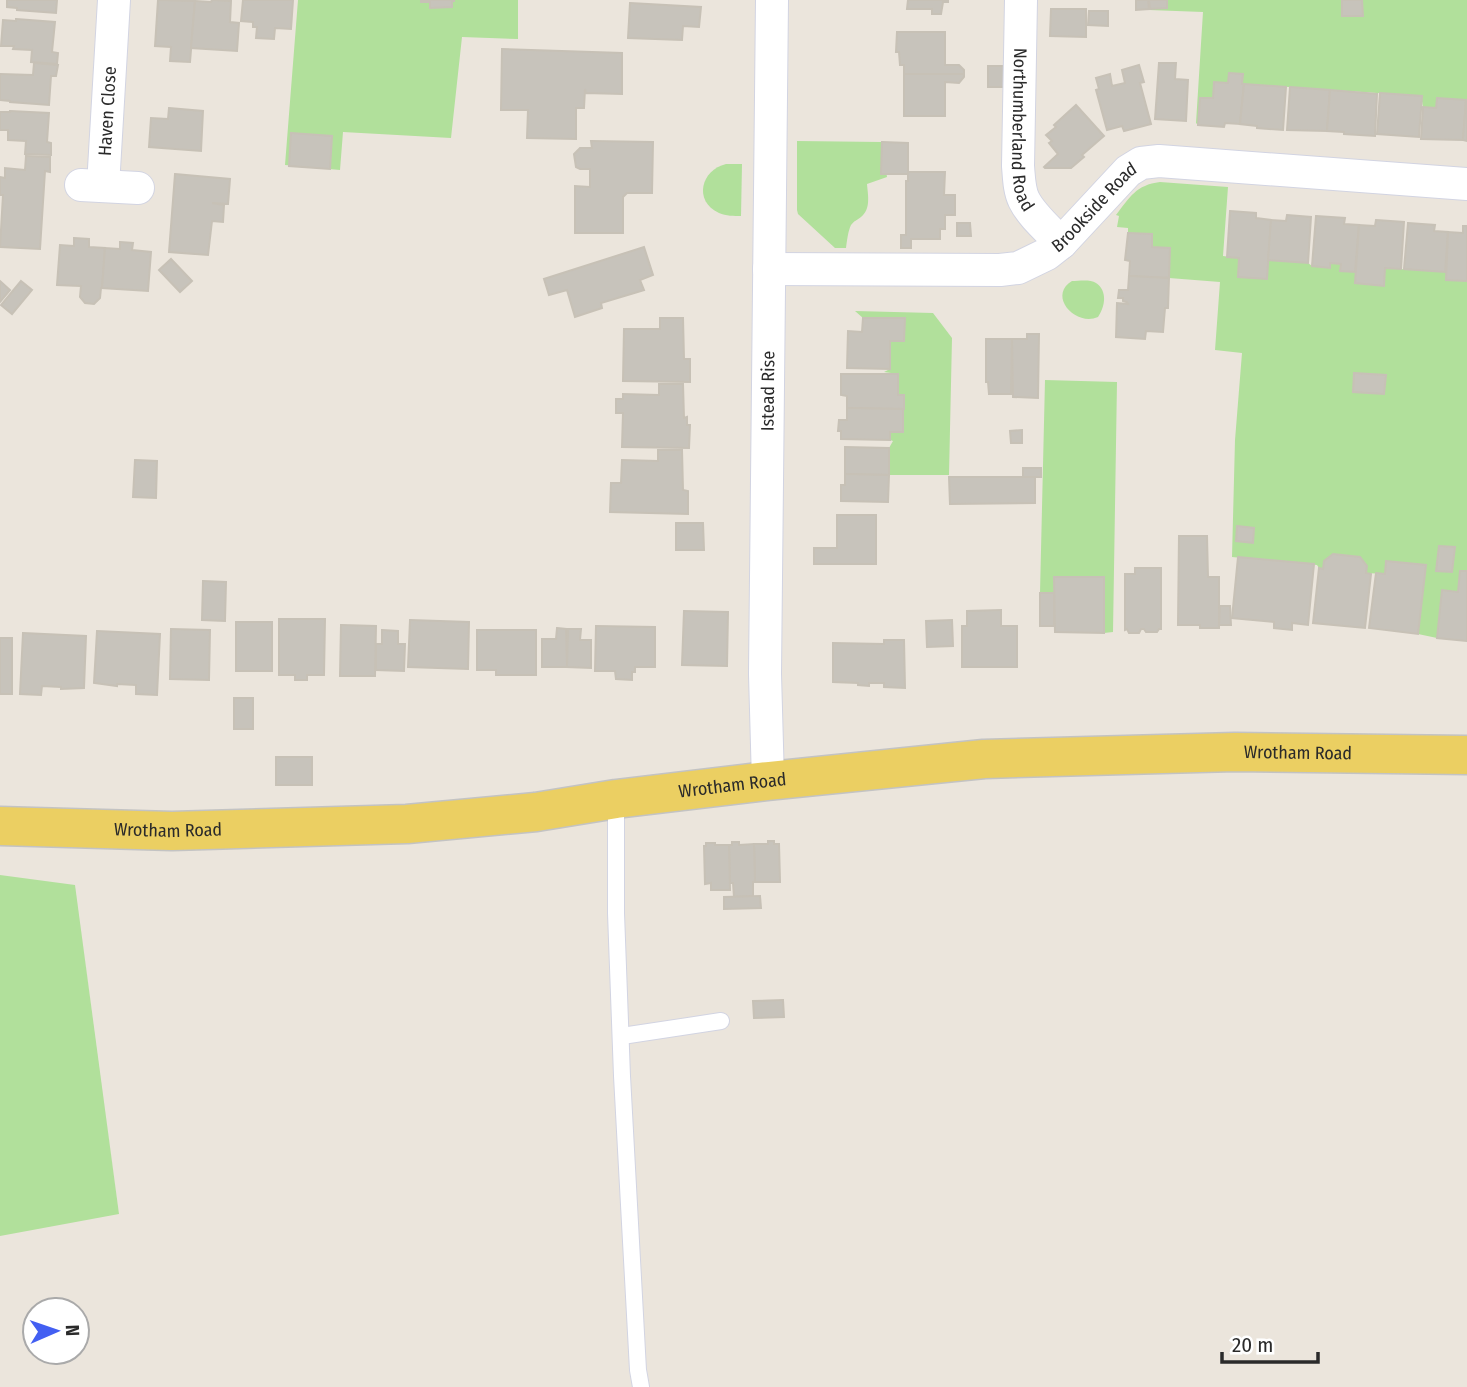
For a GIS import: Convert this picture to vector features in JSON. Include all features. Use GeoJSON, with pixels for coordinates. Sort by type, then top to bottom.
{"type":"FeatureCollection","features":[{"type":"Feature","properties":{"kind":"main road","name":"Wrotham Road"},"geometry":{"type":"LineString","coordinates":[[0,826],[172,831],[407,824],[536,812],[617,799],[768,781],[984,759],[1235,751],[1467,755]]}},
{"type":"Feature","properties":{"kind":"street","name":"Haven Close"},"geometry":{"type":"LineString","coordinates":[[114,0],[92,186],[138,188]]}},
{"type":"Feature","properties":{"kind":"street","name":"Istead Rise"},"geometry":{"type":"LineString","coordinates":[[768,781],[765,674],[772,0]]}},
{"type":"Feature","properties":{"kind":"street","name":"Northumberland Road"},"geometry":{"type":"LineString","coordinates":[[1021,0],[1019,182],[1024,199],[1032,212],[1061,243]]}},
{"type":"Feature","properties":{"kind":"street","name":"Brookside Road"},"geometry":{"type":"LineString","coordinates":[[769,269],[1018,268],[1047,254],[1061,243],[1128,171],[1141,163],[1159,161],[1467,184]]}},
{"type":"Feature","properties":{"kind":"lane"},"geometry":{"type":"LineString","coordinates":[[617,799],[616,913],[638,1370],[641,1387]]}},
{"type":"Feature","properties":{"kind":"lane"},"geometry":{"type":"LineString","coordinates":[[622,1036],[721,1021]]}},
{"type":"Feature","properties":{"kind":"green space"},"geometry":{"type":"Polygon","coordinates":[[[298,0],[421,0],[430,2],[431,8],[452,7],[454,0],[518,0],[518,39],[462,37],[451,138],[343,132],[340,170],[285,165],[298,0]]]}},
{"type":"Feature","properties":{"kind":"green space"},"geometry":{"type":"Polygon","coordinates":[[[1149,0],[1467,0],[1467,100],[1437,98],[1436,108],[1423,107],[1421,96],[1242,84],[1243,74],[1229,73],[1228,83],[1214,82],[1213,98],[1200,98],[1198,125],[1203,12],[1149,10],[1149,0]]]}},
{"type":"Feature","properties":{"kind":"green space"},"geometry":{"type":"Polygon","coordinates":[[[797,141],[882,142],[887,177],[867,184],[866,210],[851,225],[846,248],[835,248],[798,214],[797,141]]]}},
{"type":"Feature","properties":{"kind":"green space"},"geometry":{"type":"Polygon","coordinates":[[[726,164],[742,164],[741,216],[719,213],[711,208],[703,194],[703,186],[711,172],[726,164]]]}},
{"type":"Feature","properties":{"kind":"green space"},"geometry":{"type":"Polygon","coordinates":[[[1160,182],[1228,187],[1223,256],[1239,258],[1238,277],[1266,279],[1268,260],[1308,263],[1329,268],[1330,263],[1341,264],[1341,271],[1355,272],[1357,265],[1356,283],[1383,286],[1385,268],[1447,272],[1446,280],[1467,281],[1467,571],[1460,571],[1458,592],[1442,590],[1437,638],[1418,634],[1426,566],[1386,561],[1385,574],[1366,573],[1367,566],[1360,557],[1333,554],[1324,561],[1323,569],[1317,565],[1232,557],[1235,440],[1242,353],[1215,350],[1220,282],[1169,278],[1170,249],[1152,247],[1152,234],[1128,233],[1128,228],[1117,227],[1119,216],[1116,215],[1130,197],[1145,186],[1160,182]]]}},
{"type":"Feature","properties":{"kind":"green space"},"geometry":{"type":"Polygon","coordinates":[[[1072,281],[1091,281],[1100,286],[1104,299],[1098,317],[1081,318],[1067,308],[1062,294],[1072,281]]]}},
{"type":"Feature","properties":{"kind":"green space"},"geometry":{"type":"Polygon","coordinates":[[[855,311],[933,313],[952,338],[949,475],[889,475],[889,448],[893,441],[890,440],[890,432],[903,432],[904,396],[898,395],[898,374],[884,372],[890,369],[890,341],[904,341],[905,319],[863,318],[855,311]]]}},
{"type":"Feature","properties":{"kind":"green space"},"geometry":{"type":"Polygon","coordinates":[[[1045,380],[1117,382],[1113,632],[1104,633],[1104,577],[1054,578],[1054,593],[1040,593],[1045,380]]]}},
{"type":"Feature","properties":{"kind":"green space"},"geometry":{"type":"Polygon","coordinates":[[[0,875],[75,885],[119,1214],[0,1236],[0,875]]]}},
{"type":"Feature","properties":{"kind":"building"},"geometry":{"type":"Polygon","coordinates":[[[7,0],[57,0],[56,13],[17,10],[7,7],[7,0]]]}},
{"type":"Feature","properties":{"kind":"building"},"geometry":{"type":"Polygon","coordinates":[[[158,0],[195,1],[190,62],[170,61],[171,47],[155,46],[158,0]]]}},
{"type":"Feature","properties":{"kind":"building"},"geometry":{"type":"Polygon","coordinates":[[[243,0],[293,0],[291,29],[275,28],[274,39],[256,38],[257,27],[253,27],[253,22],[241,21],[243,0]]]}},
{"type":"Feature","properties":{"kind":"building"},"geometry":{"type":"Polygon","coordinates":[[[421,0],[454,1],[452,7],[430,8],[430,2],[421,0]]]}},
{"type":"Feature","properties":{"kind":"building"},"geometry":{"type":"Polygon","coordinates":[[[908,0],[948,2],[943,2],[941,14],[932,14],[932,9],[907,9],[908,0]]]}},
{"type":"Feature","properties":{"kind":"building"},"geometry":{"type":"Polygon","coordinates":[[[1136,0],[1148,0],[1149,9],[1136,10],[1136,0]]]}},
{"type":"Feature","properties":{"kind":"building"},"geometry":{"type":"Polygon","coordinates":[[[1149,0],[1167,0],[1167,8],[1150,9],[1149,0]]]}},
{"type":"Feature","properties":{"kind":"building"},"geometry":{"type":"Polygon","coordinates":[[[1342,0],[1362,0],[1363,16],[1342,16],[1342,0]]]}},
{"type":"Feature","properties":{"kind":"building"},"geometry":{"type":"Polygon","coordinates":[[[195,1],[231,1],[230,22],[239,23],[237,51],[191,48],[195,1]]]}},
{"type":"Feature","properties":{"kind":"building"},"geometry":{"type":"Polygon","coordinates":[[[630,3],[701,7],[699,27],[683,26],[682,40],[628,38],[630,3]]]}},
{"type":"Feature","properties":{"kind":"building"},"geometry":{"type":"Polygon","coordinates":[[[1051,9],[1086,9],[1086,37],[1050,36],[1051,9]]]}},
{"type":"Feature","properties":{"kind":"building"},"geometry":{"type":"Polygon","coordinates":[[[1089,11],[1108,11],[1108,26],[1088,25],[1089,11]]]}},
{"type":"Feature","properties":{"kind":"building"},"geometry":{"type":"Polygon","coordinates":[[[3,20],[55,22],[52,52],[58,53],[57,64],[31,62],[32,50],[1,46],[3,20]]]}},
{"type":"Feature","properties":{"kind":"building"},"geometry":{"type":"Polygon","coordinates":[[[897,32],[945,32],[945,65],[959,65],[964,74],[904,74],[904,65],[900,65],[899,52],[896,52],[897,32]]]}},
{"type":"Feature","properties":{"kind":"building"},"geometry":{"type":"Polygon","coordinates":[[[502,49],[622,53],[622,94],[586,93],[585,89],[584,108],[576,108],[576,139],[527,138],[528,110],[501,110],[502,49]]]}},
{"type":"Feature","properties":{"kind":"building"},"geometry":{"type":"Polygon","coordinates":[[[34,63],[58,65],[56,76],[51,76],[49,105],[0,100],[0,74],[33,75],[34,63]]]}},
{"type":"Feature","properties":{"kind":"building"},"geometry":{"type":"Polygon","coordinates":[[[1159,63],[1176,63],[1175,79],[1188,80],[1186,121],[1155,119],[1159,63]]]}},
{"type":"Feature","properties":{"kind":"building"},"geometry":{"type":"Polygon","coordinates":[[[1139,65],[1144,82],[1140,83],[1151,124],[1124,131],[1122,126],[1107,130],[1096,90],[1099,89],[1096,78],[1110,74],[1112,86],[1125,83],[1122,70],[1139,65]]]}},
{"type":"Feature","properties":{"kind":"building"},"geometry":{"type":"Polygon","coordinates":[[[988,66],[1005,66],[1005,87],[988,87],[988,66]]]}},
{"type":"Feature","properties":{"kind":"building"},"geometry":{"type":"Polygon","coordinates":[[[1229,73],[1243,74],[1240,124],[1225,123],[1224,127],[1198,125],[1200,98],[1213,98],[1214,82],[1228,83],[1229,73]]]}},
{"type":"Feature","properties":{"kind":"building"},"geometry":{"type":"Polygon","coordinates":[[[904,74],[964,74],[964,77],[959,83],[945,82],[945,116],[904,116],[904,74]]]}},
{"type":"Feature","properties":{"kind":"building"},"geometry":{"type":"Polygon","coordinates":[[[1244,84],[1286,87],[1283,130],[1240,124],[1244,84]]]}},
{"type":"Feature","properties":{"kind":"building"},"geometry":{"type":"Polygon","coordinates":[[[1290,87],[1330,90],[1327,131],[1287,130],[1290,87]]]}},
{"type":"Feature","properties":{"kind":"building"},"geometry":{"type":"Polygon","coordinates":[[[1330,90],[1377,94],[1375,136],[1327,131],[1330,90]]]}},
{"type":"Feature","properties":{"kind":"building"},"geometry":{"type":"Polygon","coordinates":[[[1380,93],[1422,96],[1419,137],[1377,134],[1380,93]]]}},
{"type":"Feature","properties":{"kind":"building"},"geometry":{"type":"Polygon","coordinates":[[[1437,98],[1466,100],[1463,140],[1421,139],[1423,107],[1436,108],[1437,98]]]}},
{"type":"Feature","properties":{"kind":"building"},"geometry":{"type":"Polygon","coordinates":[[[1467,100],[1467,141],[1463,140],[1467,100]]]}},
{"type":"Feature","properties":{"kind":"building"},"geometry":{"type":"Polygon","coordinates":[[[1076,105],[1104,136],[1071,168],[1045,168],[1058,154],[1046,135],[1076,105]]]}},
{"type":"Feature","properties":{"kind":"building"},"geometry":{"type":"Polygon","coordinates":[[[169,108],[203,111],[201,151],[149,147],[151,118],[168,119],[169,108]]]}},
{"type":"Feature","properties":{"kind":"building"},"geometry":{"type":"Polygon","coordinates":[[[0,112],[49,113],[47,142],[51,143],[51,155],[25,154],[26,141],[8,140],[8,130],[0,130],[0,112]]]}},
{"type":"Feature","properties":{"kind":"building"},"geometry":{"type":"Polygon","coordinates":[[[291,133],[332,136],[330,169],[289,166],[291,133]]]}},
{"type":"Feature","properties":{"kind":"building"},"geometry":{"type":"Polygon","coordinates":[[[591,141],[653,142],[652,193],[627,193],[623,197],[623,233],[575,233],[575,186],[590,187],[590,169],[576,167],[574,154],[580,148],[592,148],[591,141]]]}},
{"type":"Feature","properties":{"kind":"building"},"geometry":{"type":"Polygon","coordinates":[[[882,142],[908,143],[908,174],[881,174],[882,142]]]}},
{"type":"Feature","properties":{"kind":"building"},"geometry":{"type":"Polygon","coordinates":[[[26,156],[50,157],[50,172],[45,171],[40,249],[0,247],[3,195],[0,195],[0,177],[5,178],[5,168],[25,170],[26,156]]]}},
{"type":"Feature","properties":{"kind":"building"},"geometry":{"type":"Polygon","coordinates":[[[908,172],[945,172],[944,195],[955,195],[955,215],[945,215],[945,229],[940,229],[940,239],[911,239],[911,248],[901,248],[901,235],[906,235],[908,172]]]}},
{"type":"Feature","properties":{"kind":"building"},"geometry":{"type":"Polygon","coordinates":[[[175,174],[230,179],[228,204],[212,203],[224,205],[223,222],[212,221],[208,255],[169,252],[175,174]]]}},
{"type":"Feature","properties":{"kind":"building"},"geometry":{"type":"Polygon","coordinates":[[[1230,211],[1256,213],[1256,218],[1271,220],[1267,279],[1238,277],[1239,258],[1227,257],[1230,211]]]}},
{"type":"Feature","properties":{"kind":"building"},"geometry":{"type":"Polygon","coordinates":[[[1287,215],[1311,217],[1308,263],[1268,260],[1271,220],[1286,221],[1287,215]]]}},
{"type":"Feature","properties":{"kind":"building"},"geometry":{"type":"Polygon","coordinates":[[[1316,216],[1345,218],[1344,224],[1359,225],[1355,272],[1340,271],[1341,264],[1330,263],[1330,268],[1312,266],[1316,216]]]}},
{"type":"Feature","properties":{"kind":"building"},"geometry":{"type":"Polygon","coordinates":[[[1376,220],[1404,222],[1401,269],[1385,268],[1384,286],[1355,283],[1359,225],[1375,226],[1376,220]]]}},
{"type":"Feature","properties":{"kind":"building"},"geometry":{"type":"Polygon","coordinates":[[[957,223],[970,223],[971,236],[957,236],[957,223]]]}},
{"type":"Feature","properties":{"kind":"building"},"geometry":{"type":"Polygon","coordinates":[[[1408,223],[1435,225],[1434,231],[1448,232],[1445,272],[1404,269],[1408,223]]]}},
{"type":"Feature","properties":{"kind":"building"},"geometry":{"type":"Polygon","coordinates":[[[1463,226],[1467,226],[1467,281],[1446,280],[1448,232],[1463,233],[1463,226]]]}},
{"type":"Feature","properties":{"kind":"building"},"geometry":{"type":"Polygon","coordinates":[[[1128,233],[1152,234],[1152,247],[1170,248],[1169,278],[1129,276],[1130,261],[1125,260],[1128,233]]]}},
{"type":"Feature","properties":{"kind":"building"},"geometry":{"type":"Polygon","coordinates":[[[74,238],[89,239],[89,247],[105,248],[102,288],[100,298],[94,304],[85,303],[80,297],[81,286],[57,285],[60,245],[74,246],[74,238]]]}},
{"type":"Feature","properties":{"kind":"building"},"geometry":{"type":"Polygon","coordinates":[[[120,242],[133,243],[132,250],[151,252],[148,291],[102,288],[105,248],[120,249],[120,242]]]}},
{"type":"Feature","properties":{"kind":"building"},"geometry":{"type":"Polygon","coordinates":[[[644,247],[653,275],[640,280],[644,290],[601,303],[602,308],[575,317],[567,290],[549,295],[544,279],[644,247]]]}},
{"type":"Feature","properties":{"kind":"building"},"geometry":{"type":"Polygon","coordinates":[[[171,259],[192,281],[180,292],[159,270],[171,259]]]}},
{"type":"Feature","properties":{"kind":"building"},"geometry":{"type":"Polygon","coordinates":[[[1129,276],[1169,278],[1168,308],[1165,308],[1163,332],[1146,331],[1145,339],[1116,337],[1117,303],[1128,304],[1123,298],[1118,298],[1119,290],[1128,290],[1129,276]]]}},
{"type":"Feature","properties":{"kind":"building"},"geometry":{"type":"Polygon","coordinates":[[[0,281],[10,290],[0,302],[0,281]]]}},
{"type":"Feature","properties":{"kind":"building"},"geometry":{"type":"Polygon","coordinates":[[[21,281],[32,290],[12,314],[1,305],[21,281]]]}},
{"type":"Feature","properties":{"kind":"building"},"geometry":{"type":"Polygon","coordinates":[[[660,318],[683,318],[684,359],[690,359],[690,382],[623,381],[624,329],[660,329],[660,318]]]}},
{"type":"Feature","properties":{"kind":"building"},"geometry":{"type":"Polygon","coordinates":[[[863,318],[905,318],[904,341],[890,341],[890,369],[847,368],[848,331],[862,332],[863,318]]]}},
{"type":"Feature","properties":{"kind":"building"},"geometry":{"type":"Polygon","coordinates":[[[1027,334],[1039,334],[1038,398],[1013,397],[1012,339],[1027,339],[1027,334]]]}},
{"type":"Feature","properties":{"kind":"building"},"geometry":{"type":"Polygon","coordinates":[[[986,339],[1012,339],[1011,394],[989,394],[986,382],[986,339]]]}},
{"type":"Feature","properties":{"kind":"building"},"geometry":{"type":"Polygon","coordinates":[[[1354,373],[1386,375],[1384,394],[1353,392],[1354,373]]]}},
{"type":"Feature","properties":{"kind":"building"},"geometry":{"type":"Polygon","coordinates":[[[841,374],[898,374],[898,395],[904,395],[904,409],[847,408],[847,396],[841,395],[841,374]]]}},
{"type":"Feature","properties":{"kind":"building"},"geometry":{"type":"Polygon","coordinates":[[[659,384],[683,384],[684,418],[687,417],[687,425],[690,425],[689,448],[622,447],[623,413],[616,413],[616,399],[623,399],[623,394],[659,395],[659,384]]]}},
{"type":"Feature","properties":{"kind":"building"},"geometry":{"type":"Polygon","coordinates":[[[847,408],[903,409],[903,432],[890,432],[890,440],[841,439],[841,431],[838,431],[839,420],[847,420],[847,408]]]}},
{"type":"Feature","properties":{"kind":"building"},"geometry":{"type":"Polygon","coordinates":[[[1022,430],[1022,443],[1011,443],[1010,431],[1022,430]]]}},
{"type":"Feature","properties":{"kind":"building"},"geometry":{"type":"Polygon","coordinates":[[[845,447],[889,448],[889,475],[845,474],[845,447]]]}},
{"type":"Feature","properties":{"kind":"building"},"geometry":{"type":"Polygon","coordinates":[[[658,450],[682,450],[683,490],[688,491],[688,514],[610,512],[611,483],[621,483],[622,460],[658,461],[658,450]]]}},
{"type":"Feature","properties":{"kind":"building"},"geometry":{"type":"Polygon","coordinates":[[[135,460],[157,461],[156,498],[133,497],[135,460]]]}},
{"type":"Feature","properties":{"kind":"building"},"geometry":{"type":"Polygon","coordinates":[[[1023,468],[1041,468],[1041,477],[1023,477],[1023,468]]]}},
{"type":"Feature","properties":{"kind":"building"},"geometry":{"type":"Polygon","coordinates":[[[845,474],[889,475],[888,502],[841,501],[841,485],[845,485],[845,474]]]}},
{"type":"Feature","properties":{"kind":"building"},"geometry":{"type":"Polygon","coordinates":[[[949,477],[1035,477],[1035,503],[950,504],[949,477]]]}},
{"type":"Feature","properties":{"kind":"building"},"geometry":{"type":"Polygon","coordinates":[[[837,515],[876,515],[876,564],[814,564],[814,548],[837,548],[837,515]]]}},
{"type":"Feature","properties":{"kind":"building"},"geometry":{"type":"Polygon","coordinates":[[[676,523],[703,523],[704,550],[676,550],[676,523]]]}},
{"type":"Feature","properties":{"kind":"building"},"geometry":{"type":"Polygon","coordinates":[[[1237,526],[1254,528],[1253,543],[1236,541],[1237,526]]]}},
{"type":"Feature","properties":{"kind":"building"},"geometry":{"type":"Polygon","coordinates":[[[1179,536],[1207,536],[1208,577],[1219,577],[1219,628],[1178,625],[1179,536]]]}},
{"type":"Feature","properties":{"kind":"building"},"geometry":{"type":"Polygon","coordinates":[[[1439,546],[1455,547],[1452,572],[1436,571],[1439,546]]]}},
{"type":"Feature","properties":{"kind":"building"},"geometry":{"type":"Polygon","coordinates":[[[1333,554],[1360,557],[1367,566],[1366,573],[1371,574],[1365,628],[1313,623],[1319,568],[1323,569],[1324,561],[1333,554]]]}},
{"type":"Feature","properties":{"kind":"building"},"geometry":{"type":"Polygon","coordinates":[[[1238,557],[1314,564],[1308,625],[1292,623],[1292,630],[1274,628],[1274,622],[1232,618],[1238,557]]]}},
{"type":"Feature","properties":{"kind":"building"},"geometry":{"type":"Polygon","coordinates":[[[1386,561],[1426,565],[1418,634],[1369,628],[1376,573],[1385,574],[1386,561]]]}},
{"type":"Feature","properties":{"kind":"building"},"geometry":{"type":"Polygon","coordinates":[[[1135,568],[1161,568],[1161,629],[1157,632],[1141,629],[1139,633],[1129,633],[1125,630],[1125,574],[1135,574],[1135,568]]]}},
{"type":"Feature","properties":{"kind":"building"},"geometry":{"type":"Polygon","coordinates":[[[1460,571],[1467,571],[1467,641],[1437,638],[1442,590],[1458,592],[1460,571]]]}},
{"type":"Feature","properties":{"kind":"building"},"geometry":{"type":"Polygon","coordinates":[[[1054,577],[1104,577],[1104,633],[1055,632],[1054,577]]]}},
{"type":"Feature","properties":{"kind":"building"},"geometry":{"type":"Polygon","coordinates":[[[203,581],[226,582],[225,621],[202,620],[203,581]]]}},
{"type":"Feature","properties":{"kind":"building"},"geometry":{"type":"Polygon","coordinates":[[[1040,593],[1054,593],[1054,626],[1040,626],[1040,593]]]}},
{"type":"Feature","properties":{"kind":"building"},"geometry":{"type":"Polygon","coordinates":[[[1220,606],[1230,606],[1231,625],[1219,625],[1220,606]]]}},
{"type":"Feature","properties":{"kind":"building"},"geometry":{"type":"Polygon","coordinates":[[[1001,610],[1001,626],[1017,626],[1017,667],[962,667],[962,626],[967,626],[967,611],[1001,610]]]}},
{"type":"Feature","properties":{"kind":"building"},"geometry":{"type":"Polygon","coordinates":[[[684,611],[728,612],[727,666],[682,665],[684,611]]]}},
{"type":"Feature","properties":{"kind":"building"},"geometry":{"type":"Polygon","coordinates":[[[279,619],[325,619],[324,675],[307,675],[307,680],[295,680],[295,675],[279,675],[279,619]]]}},
{"type":"Feature","properties":{"kind":"building"},"geometry":{"type":"Polygon","coordinates":[[[410,620],[469,622],[468,669],[408,667],[410,620]]]}},
{"type":"Feature","properties":{"kind":"building"},"geometry":{"type":"Polygon","coordinates":[[[952,620],[953,646],[927,647],[926,621],[952,620]]]}},
{"type":"Feature","properties":{"kind":"building"},"geometry":{"type":"Polygon","coordinates":[[[236,622],[272,622],[272,671],[236,671],[236,622]]]}},
{"type":"Feature","properties":{"kind":"building"},"geometry":{"type":"Polygon","coordinates":[[[341,625],[376,626],[375,676],[340,676],[341,625]]]}},
{"type":"Feature","properties":{"kind":"building"},"geometry":{"type":"Polygon","coordinates":[[[596,626],[655,627],[655,667],[635,667],[632,680],[616,679],[615,671],[595,671],[596,626]]]}},
{"type":"Feature","properties":{"kind":"building"},"geometry":{"type":"Polygon","coordinates":[[[557,628],[566,629],[567,667],[542,667],[542,639],[556,639],[557,628]]]}},
{"type":"Feature","properties":{"kind":"building"},"geometry":{"type":"Polygon","coordinates":[[[171,629],[210,630],[209,680],[170,679],[171,629]]]}},
{"type":"Feature","properties":{"kind":"building"},"geometry":{"type":"Polygon","coordinates":[[[568,629],[581,629],[580,640],[591,640],[591,668],[567,667],[568,629]]]}},
{"type":"Feature","properties":{"kind":"building"},"geometry":{"type":"Polygon","coordinates":[[[382,630],[398,631],[398,644],[405,644],[404,671],[376,670],[376,644],[382,644],[382,630]]]}},
{"type":"Feature","properties":{"kind":"building"},"geometry":{"type":"Polygon","coordinates":[[[477,630],[536,630],[536,675],[496,675],[496,670],[477,670],[477,630]]]}},
{"type":"Feature","properties":{"kind":"building"},"geometry":{"type":"Polygon","coordinates":[[[97,631],[160,634],[157,695],[136,694],[136,685],[94,683],[97,631]]]}},
{"type":"Feature","properties":{"kind":"building"},"geometry":{"type":"Polygon","coordinates":[[[23,633],[86,636],[84,688],[42,686],[41,695],[20,694],[23,633]]]}},
{"type":"Feature","properties":{"kind":"building"},"geometry":{"type":"Polygon","coordinates":[[[0,638],[12,638],[12,694],[0,694],[0,638]]]}},
{"type":"Feature","properties":{"kind":"building"},"geometry":{"type":"Polygon","coordinates":[[[884,640],[904,640],[905,688],[884,687],[884,683],[869,683],[869,686],[833,682],[833,643],[884,644],[884,640]]]}},
{"type":"Feature","properties":{"kind":"building"},"geometry":{"type":"Polygon","coordinates":[[[234,698],[253,698],[253,729],[234,729],[234,698]]]}},
{"type":"Feature","properties":{"kind":"building"},"geometry":{"type":"Polygon","coordinates":[[[276,757],[312,757],[312,785],[276,785],[276,757]]]}},
{"type":"Feature","properties":{"kind":"building"},"geometry":{"type":"Polygon","coordinates":[[[768,841],[779,844],[780,882],[755,882],[754,844],[768,844],[768,841]]]}},
{"type":"Feature","properties":{"kind":"building"},"geometry":{"type":"Polygon","coordinates":[[[732,842],[739,842],[739,845],[754,844],[753,896],[734,897],[733,883],[730,883],[729,845],[732,845],[732,842]]]}},
{"type":"Feature","properties":{"kind":"building"},"geometry":{"type":"Polygon","coordinates":[[[706,843],[729,845],[730,890],[711,890],[711,883],[705,884],[706,843]]]}},
{"type":"Feature","properties":{"kind":"building"},"geometry":{"type":"Polygon","coordinates":[[[760,896],[761,908],[724,909],[724,897],[760,896]]]}},
{"type":"Feature","properties":{"kind":"building"},"geometry":{"type":"Polygon","coordinates":[[[783,1000],[784,1017],[754,1018],[753,1001],[783,1000]]]}}]}
